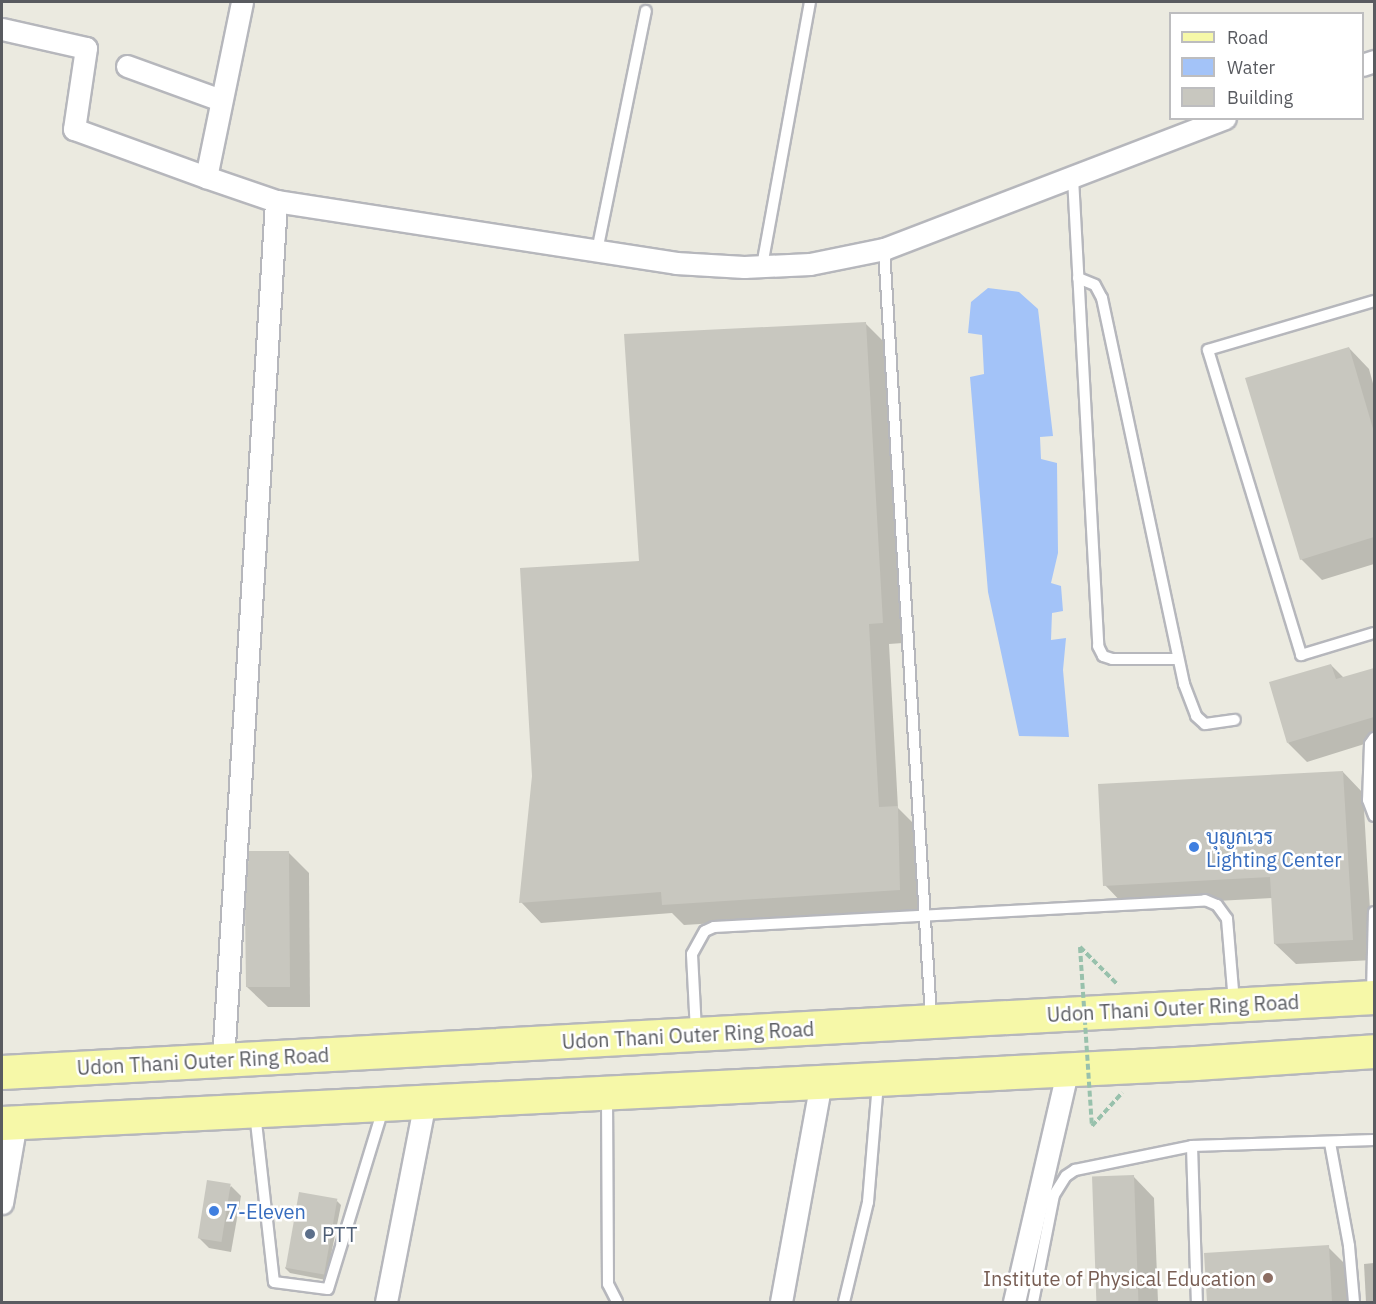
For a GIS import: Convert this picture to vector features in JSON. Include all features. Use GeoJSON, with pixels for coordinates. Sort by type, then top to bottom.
{"type":"FeatureCollection","features":[{"type":"Feature","properties":{"kind":"main road","name":"Udon Thani Outer Ring Road"},"geometry":{"type":"LineString","coordinates":[[2,1072],[1373,997]]}},
{"type":"Feature","properties":{"kind":"main road"},"geometry":{"type":"LineString","coordinates":[[9,1122],[879,1079],[1374,1051]]}},
{"type":"Feature","properties":{"kind":"street"},"geometry":{"type":"LineString","coordinates":[[206,177],[242,2]]}},
{"type":"Feature","properties":{"kind":"street"},"geometry":{"type":"LineString","coordinates":[[2,29],[86,48],[74,129],[206,177],[276,201],[676,263],[762,266],[810,264],[884,249],[1220,120]]}},
{"type":"Feature","properties":{"kind":"street"},"geometry":{"type":"LineString","coordinates":[[127,66],[221,100]]}},
{"type":"Feature","properties":{"kind":"street"},"geometry":{"type":"LineString","coordinates":[[223,1060],[276,201]]}},
{"type":"Feature","properties":{"kind":"street"},"geometry":{"type":"LineString","coordinates":[[1014,1302],[1068,1069]]}},
{"type":"Feature","properties":{"kind":"street"},"geometry":{"type":"LineString","coordinates":[[781,1302],[821,1082]]}},
{"type":"Feature","properties":{"kind":"street"},"geometry":{"type":"LineString","coordinates":[[386,1302],[425,1101]]}},
{"type":"Feature","properties":{"kind":"street"},"geometry":{"type":"LineString","coordinates":[[2,1203],[9,1122]]}},
{"type":"Feature","properties":{"kind":"lane"},"geometry":{"type":"LineString","coordinates":[[762,266],[810,2]]}},
{"type":"Feature","properties":{"kind":"lane"},"geometry":{"type":"LineString","coordinates":[[597,251],[646,11]]}},
{"type":"Feature","properties":{"kind":"lane"},"geometry":{"type":"LineString","coordinates":[[1073,178],[1098,646],[1103,656],[1112,659],[1177,658]]}},
{"type":"Feature","properties":{"kind":"lane"},"geometry":{"type":"LineString","coordinates":[[884,249],[931,1022]]}},
{"type":"Feature","properties":{"kind":"lane"},"geometry":{"type":"LineString","coordinates":[[1078,278],[1095,285],[1102,298],[1177,658],[1196,716],[1205,724],[1234,720]]}},
{"type":"Feature","properties":{"kind":"lane"},"geometry":{"type":"LineString","coordinates":[[1374,302],[1208,350],[1301,655],[1374,633]]}},
{"type":"Feature","properties":{"kind":"lane"},"geometry":{"type":"LineString","coordinates":[[1374,738],[1370,744],[1368,800],[1374,816]]}},
{"type":"Feature","properties":{"kind":"lane"},"geometry":{"type":"LineString","coordinates":[[696,1035],[692,954],[705,931],[714,927],[924,915],[1205,900],[1217,905],[1227,919],[1235,1005]]}},
{"type":"Feature","properties":{"kind":"lane"},"geometry":{"type":"LineString","coordinates":[[1373,997],[1374,912]]}},
{"type":"Feature","properties":{"kind":"lane"},"geometry":{"type":"LineString","coordinates":[[844,1302],[868,1202],[879,1079]]}},
{"type":"Feature","properties":{"kind":"lane"},"geometry":{"type":"LineString","coordinates":[[607,1092],[609,1284],[617,1302]]}},
{"type":"Feature","properties":{"kind":"lane"},"geometry":{"type":"LineString","coordinates":[[255,1110],[274,1282],[328,1289],[385,1103]]}},
{"type":"Feature","properties":{"kind":"lane"},"geometry":{"type":"LineString","coordinates":[[1033,1302],[1054,1195],[1066,1176],[1075,1170],[1192,1146],[1374,1140]]}},
{"type":"Feature","properties":{"kind":"lane"},"geometry":{"type":"LineString","coordinates":[[1330,1143],[1349,1246],[1354,1302]]}},
{"type":"Feature","properties":{"kind":"lane"},"geometry":{"type":"LineString","coordinates":[[1192,1146],[1197,1302]]}},
{"type":"Feature","properties":{"kind":"path"},"geometry":{"type":"LineString","coordinates":[[1092,1126],[1080,947],[1143,1010]]}},
{"type":"Feature","properties":{"kind":"water"},"geometry":{"type":"Polygon","coordinates":[[[988,288],[1019,292],[1038,309],[1053,436],[1040,437],[1041,459],[1057,463],[1058,553],[1051,583],[1061,586],[1063,611],[1052,613],[1051,640],[1066,638],[1063,670],[1069,737],[1019,736],[988,592],[970,377],[984,374],[982,335],[968,333],[971,302],[988,288]]]}},
{"type":"Feature","properties":{"kind":"building"},"geometry":{"type":"Polygon","coordinates":[[[866,322],[883,623],[869,624],[879,807],[898,806],[900,890],[662,905],[661,892],[519,903],[532,776],[520,568],[639,561],[624,334],[866,322]]]}},
{"type":"Feature","properties":{"kind":"building"},"geometry":{"type":"Polygon","coordinates":[[[1349,347],[1374,432],[1374,537],[1300,560],[1245,378],[1349,347]]]}},
{"type":"Feature","properties":{"kind":"building"},"geometry":{"type":"Polygon","coordinates":[[[1331,664],[1336,679],[1374,668],[1374,717],[1287,743],[1269,682],[1331,664]]]}},
{"type":"Feature","properties":{"kind":"building"},"geometry":{"type":"Polygon","coordinates":[[[1343,771],[1353,940],[1274,944],[1270,877],[1103,886],[1098,784],[1343,771]]]}},
{"type":"Feature","properties":{"kind":"building"},"geometry":{"type":"Polygon","coordinates":[[[249,851],[289,851],[290,987],[246,987],[245,907],[249,851]]]}},
{"type":"Feature","properties":{"kind":"building"},"geometry":{"type":"Polygon","coordinates":[[[1134,1175],[1138,1302],[1096,1302],[1092,1176],[1134,1175]]]}},
{"type":"Feature","properties":{"kind":"building","name":"7-Eleven"},"geometry":{"type":"Polygon","coordinates":[[[207,1180],[231,1184],[221,1242],[198,1238],[207,1180]]]}},
{"type":"Feature","properties":{"kind":"building","name":"PTT"},"geometry":{"type":"Polygon","coordinates":[[[299,1192],[337,1199],[324,1275],[286,1268],[299,1192]]]}},
{"type":"Feature","properties":{"kind":"building","name":"Institute of Physical Education"},"geometry":{"type":"Polygon","coordinates":[[[1329,1245],[1332,1302],[1207,1302],[1204,1253],[1329,1245]]]}},
{"type":"Feature","properties":{"kind":"place","name":"บุญกเวร Lighting Center"},"geometry":{"type":"Point","coordinates":[1194,847]}},
{"type":"Feature","properties":{"kind":"place","name":"7-Eleven"},"geometry":{"type":"Point","coordinates":[214,1211]}},
{"type":"Feature","properties":{"kind":"place","name":"PTT"},"geometry":{"type":"Point","coordinates":[310,1234]}},
{"type":"Feature","properties":{"kind":"place","name":"Institute of Physical Education"},"geometry":{"type":"Point","coordinates":[1268,1278]}}]}
